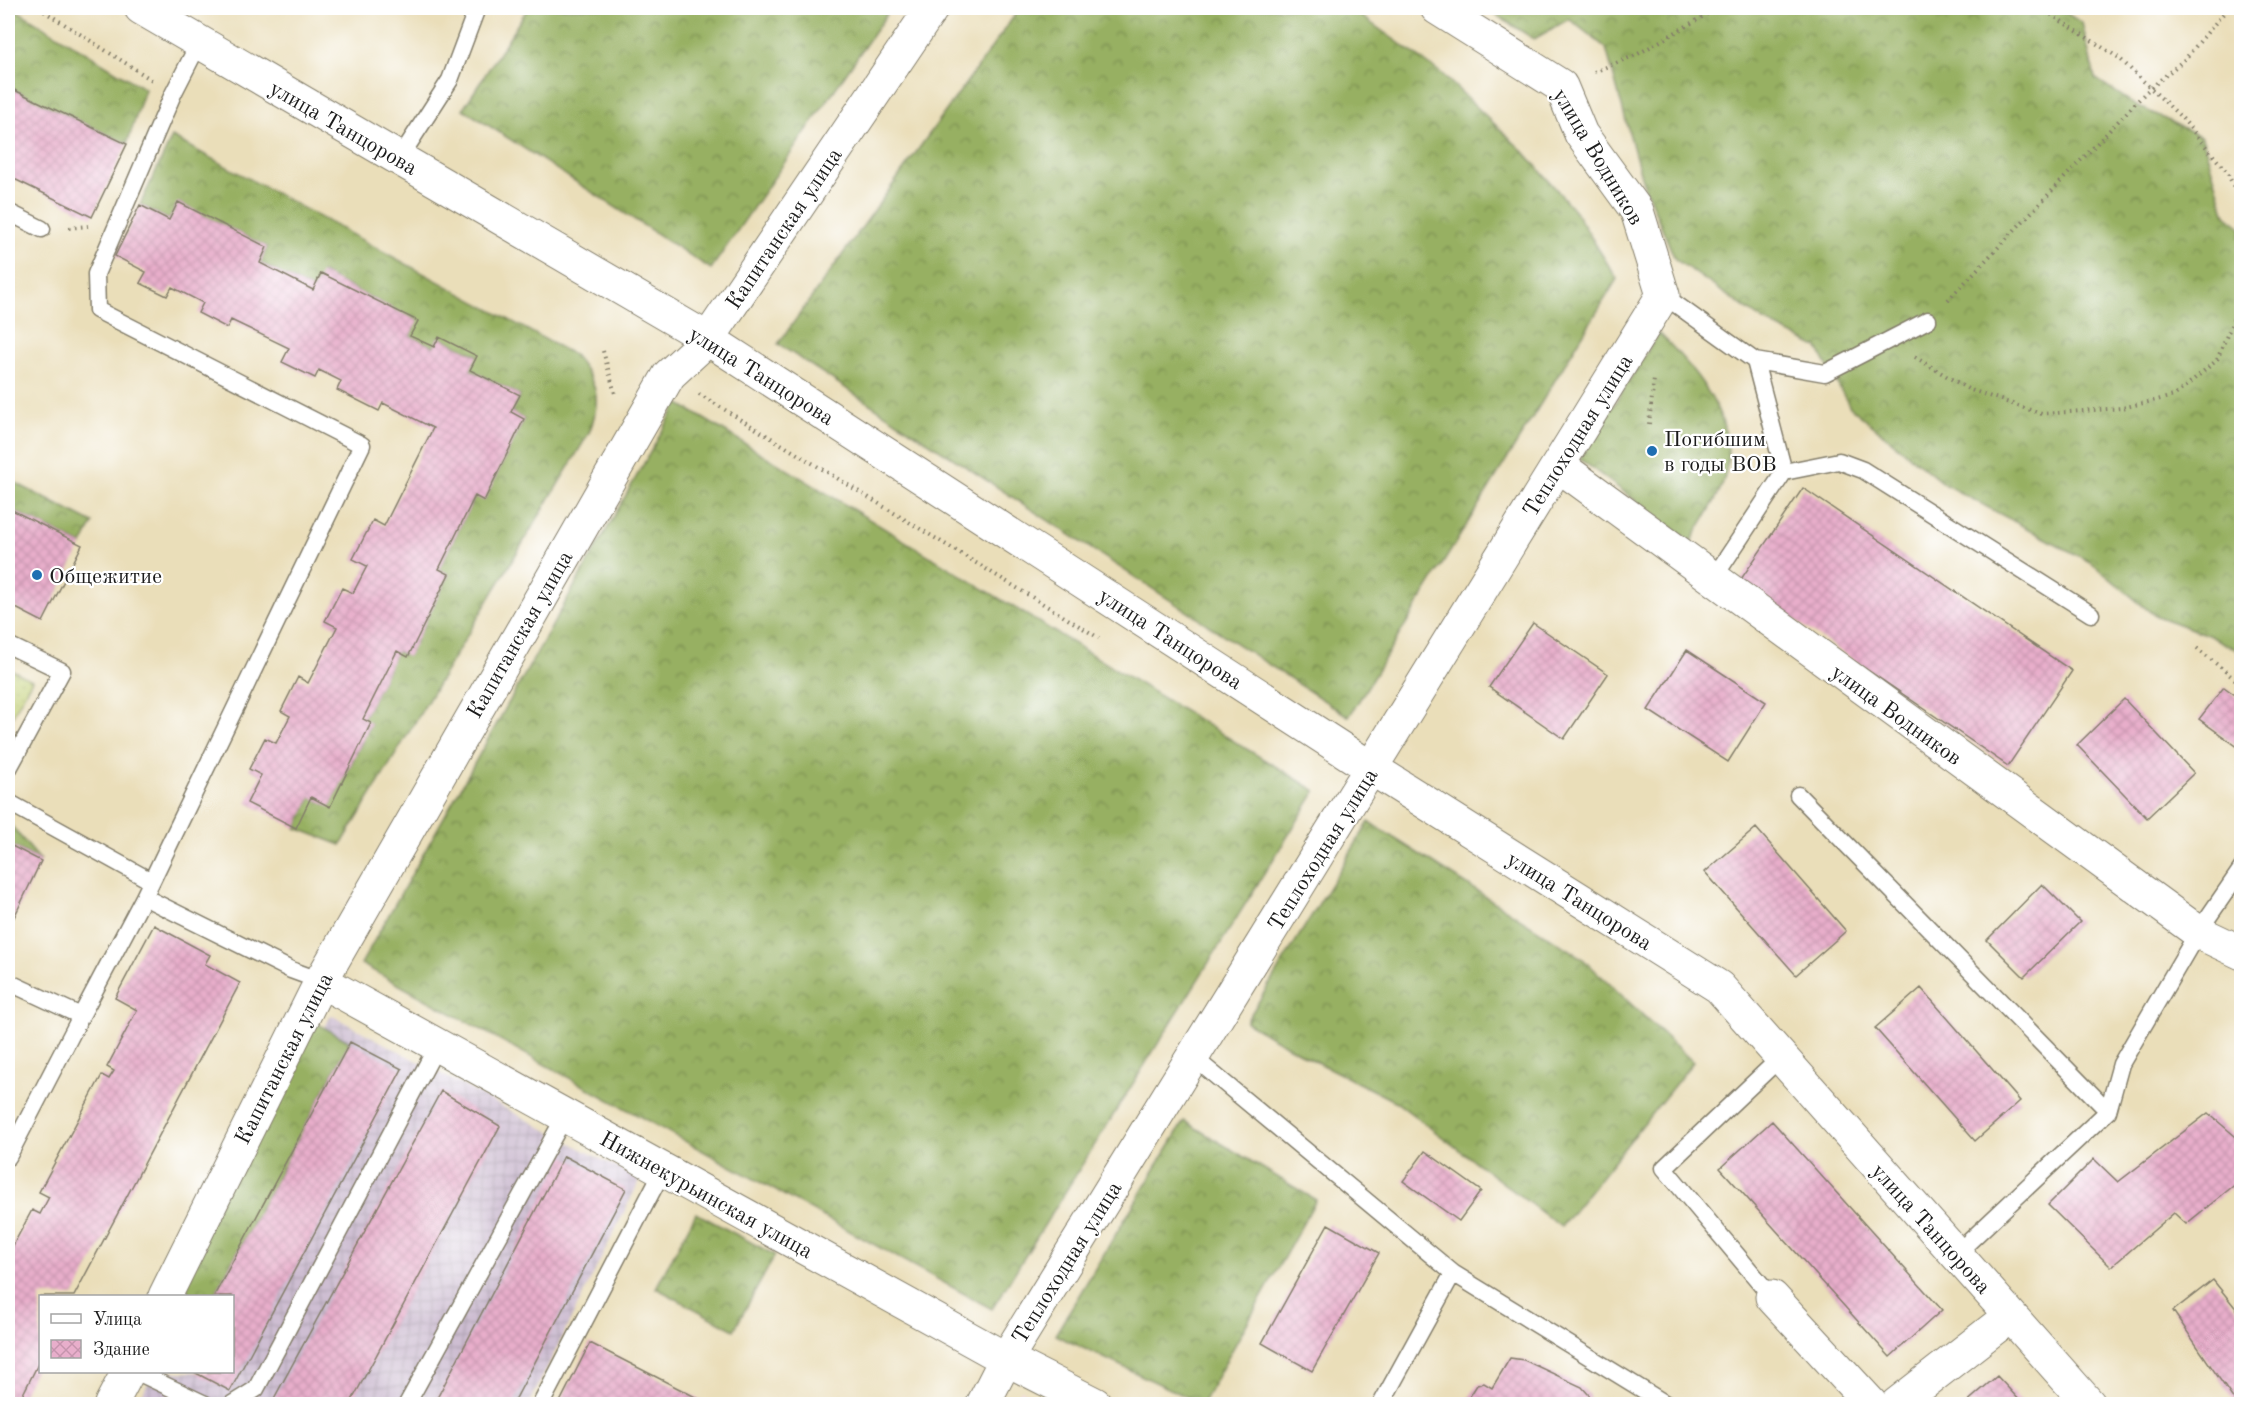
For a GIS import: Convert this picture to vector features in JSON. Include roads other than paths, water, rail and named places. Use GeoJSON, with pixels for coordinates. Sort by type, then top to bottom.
{"type":"FeatureCollection","features":[{"type":"Feature","properties":{"kind":"street","name":"улица Танцорова"},"geometry":{"type":"LineString","coordinates":[[141,8],[708,339],[1371,768],[1719,987],[2089,1404]]}},
{"type":"Feature","properties":{"kind":"street","name":"Капитанская улица"},"geometry":{"type":"LineString","coordinates":[[165,1295],[321,981],[669,375],[708,339],[932,8]]}},
{"type":"Feature","properties":{"kind":"street","name":"улица Водников"},"geometry":{"type":"LineString","coordinates":[[1437,8],[1561,86],[1581,134],[1637,211],[1663,295]]}},
{"type":"Feature","properties":{"kind":"street","name":"Теплоходная улица"},"geometry":{"type":"LineString","coordinates":[[983,1404],[1006,1359],[1663,295]]}},
{"type":"Feature","properties":{"kind":"street","name":"улица Водников"},"geometry":{"type":"LineString","coordinates":[[1558,465],[2198,932],[2241,953]]}},
{"type":"Feature","properties":{"kind":"street","name":"Нижнекурьинская улица"},"geometry":{"type":"LineString","coordinates":[[321,981],[1006,1359],[1095,1404]]}},
{"type":"Feature","properties":{"kind":"street"},"geometry":{"type":"LineString","coordinates":[[1772,1297],[1871,1404]]}},
{"type":"Feature","properties":{"kind":"street"},"geometry":{"type":"LineString","coordinates":[[1897,1404],[2010,1316]]}},
{"type":"Feature","properties":{"kind":"street"},"geometry":{"type":"LineString","coordinates":[[111,1404],[127,1373]]}},
{"type":"Feature","properties":{"kind":"lane"},"geometry":{"type":"LineString","coordinates":[[399,159],[450,80],[477,8]]}},
{"type":"Feature","properties":{"kind":"lane"},"geometry":{"type":"LineString","coordinates":[[8,1157],[144,897],[362,445],[97,310],[96,274],[173,94],[199,43]]}},
{"type":"Feature","properties":{"kind":"lane"},"geometry":{"type":"LineString","coordinates":[[8,212],[42,229]]}},
{"type":"Feature","properties":{"kind":"lane"},"geometry":{"type":"LineString","coordinates":[[1663,295],[1755,361],[1825,373],[1928,320]]}},
{"type":"Feature","properties":{"kind":"lane"},"geometry":{"type":"LineString","coordinates":[[1755,361],[1784,472]]}},
{"type":"Feature","properties":{"kind":"lane"},"geometry":{"type":"LineString","coordinates":[[1713,579],[1784,472],[1839,461],[1853,465],[2091,614]]}},
{"type":"Feature","properties":{"kind":"lane"},"geometry":{"type":"LineString","coordinates":[[8,645],[62,671],[8,770]]}},
{"type":"Feature","properties":{"kind":"lane"},"geometry":{"type":"LineString","coordinates":[[1798,795],[2108,1112]]}},
{"type":"Feature","properties":{"kind":"lane"},"geometry":{"type":"LineString","coordinates":[[8,802],[151,881]]}},
{"type":"Feature","properties":{"kind":"lane"},"geometry":{"type":"LineString","coordinates":[[1955,1255],[2108,1112],[2121,1064],[2198,932],[2241,868]]}},
{"type":"Feature","properties":{"kind":"lane"},"geometry":{"type":"LineString","coordinates":[[144,897],[291,970],[321,981]]}},
{"type":"Feature","properties":{"kind":"lane"},"geometry":{"type":"LineString","coordinates":[[8,982],[81,1017]]}},
{"type":"Feature","properties":{"kind":"lane"},"geometry":{"type":"LineString","coordinates":[[232,1404],[256,1389],[437,1046]]}},
{"type":"Feature","properties":{"kind":"lane"},"geometry":{"type":"LineString","coordinates":[[1193,1057],[1453,1273],[1666,1404]]}},
{"type":"Feature","properties":{"kind":"lane"},"geometry":{"type":"LineString","coordinates":[[1772,1297],[1664,1168],[1781,1058]]}},
{"type":"Feature","properties":{"kind":"lane"},"geometry":{"type":"LineString","coordinates":[[407,1404],[565,1116]]}},
{"type":"Feature","properties":{"kind":"lane"},"geometry":{"type":"LineString","coordinates":[[541,1404],[663,1170]]}},
{"type":"Feature","properties":{"kind":"lane"},"geometry":{"type":"LineString","coordinates":[[1381,1404],[1453,1273]]}},
{"type":"Feature","properties":{"kind":"lane"},"geometry":{"type":"LineString","coordinates":[[141,1373],[205,1404]]}},
{"type":"Feature","properties":{"kind":"place","name":"Погибшим в годы ВОВ"},"geometry":{"type":"Point","coordinates":[1652,451]}},
{"type":"Feature","properties":{"kind":"place","name":"Общежитие"},"geometry":{"type":"Point","coordinates":[37,575]}}]}
